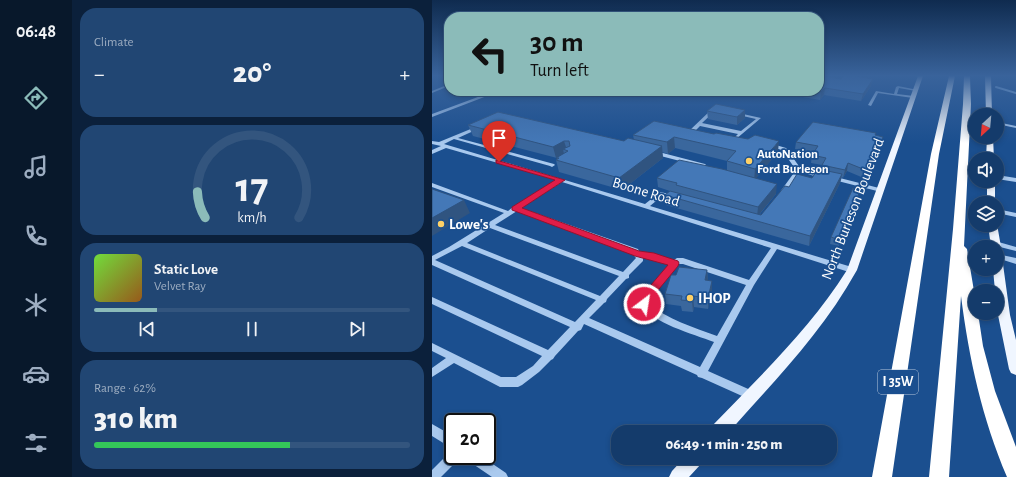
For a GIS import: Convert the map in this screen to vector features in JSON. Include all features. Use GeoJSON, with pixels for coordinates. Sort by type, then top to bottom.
{"type":"FeatureCollection","features":[{"type":"Feature","properties":{"kind":"highway"},"geometry":{"type":"LineString","coordinates":[[939,477],[967,98]]}},
{"type":"Feature","properties":{"kind":"highway"},"geometry":{"type":"LineString","coordinates":[[967,104],[973,102],[973,98]]}},
{"type":"Feature","properties":{"kind":"highway","name":"I 35W"},"geometry":{"type":"LineString","coordinates":[[882,477],[935,154],[947,101]]}},
{"type":"Feature","properties":{"kind":"highway"},"geometry":{"type":"LineString","coordinates":[[958,229],[976,346],[986,391],[1016,474]]}},
{"type":"Feature","properties":{"kind":"main road","name":"North Burleson Boulevard"},"geometry":{"type":"LineString","coordinates":[[724,425],[791,355],[841,291],[852,270],[913,98]]}},
{"type":"Feature","properties":{"kind":"main road"},"geometry":{"type":"LineString","coordinates":[[999,276],[1004,315],[1016,369]]}},
{"type":"Feature","properties":{"kind":"main road"},"geometry":{"type":"LineString","coordinates":[[678,477],[689,465]]}},
{"type":"Feature","properties":{"kind":"street"},"geometry":{"type":"LineString","coordinates":[[432,116],[479,98]]}},
{"type":"Feature","properties":{"kind":"street"},"geometry":{"type":"LineString","coordinates":[[870,105],[874,98]]}},
{"type":"Feature","properties":{"kind":"street"},"geometry":{"type":"LineString","coordinates":[[691,132],[702,119],[715,109],[722,111]]}},
{"type":"Feature","properties":{"kind":"street"},"geometry":{"type":"LineString","coordinates":[[730,112],[758,118],[736,138]]}},
{"type":"Feature","properties":{"kind":"street"},"geometry":{"type":"LineString","coordinates":[[699,124],[741,133]]}},
{"type":"Feature","properties":{"kind":"street"},"geometry":{"type":"LineString","coordinates":[[1004,124],[1016,127]]}},
{"type":"Feature","properties":{"kind":"street"},"geometry":{"type":"LineString","coordinates":[[432,152],[439,144],[480,126]]}},
{"type":"Feature","properties":{"kind":"street"},"geometry":{"type":"LineString","coordinates":[[684,130],[698,133]]}},
{"type":"Feature","properties":{"kind":"street"},"geometry":{"type":"LineString","coordinates":[[454,138],[552,165]]}},
{"type":"Feature","properties":{"kind":"street"},"geometry":{"type":"LineString","coordinates":[[729,138],[742,140]]}},
{"type":"Feature","properties":{"kind":"street","name":"Boone Road"},"geometry":{"type":"LineString","coordinates":[[439,144],[852,270]]}},
{"type":"Feature","properties":{"kind":"street"},"geometry":{"type":"LineString","coordinates":[[763,144],[784,149],[799,170],[881,190]]}},
{"type":"Feature","properties":{"kind":"street"},"geometry":{"type":"LineString","coordinates":[[648,152],[707,166]]}},
{"type":"Feature","properties":{"kind":"street"},"geometry":{"type":"LineString","coordinates":[[538,173],[558,162]]}},
{"type":"Feature","properties":{"kind":"street"},"geometry":{"type":"LineString","coordinates":[[778,197],[799,170]]}},
{"type":"Feature","properties":{"kind":"street"},"geometry":{"type":"LineString","coordinates":[[1004,178],[1016,180]]}},
{"type":"Feature","properties":{"kind":"street"},"geometry":{"type":"LineString","coordinates":[[432,261],[561,180]]}},
{"type":"Feature","properties":{"kind":"street"},"geometry":{"type":"LineString","coordinates":[[432,185],[638,254],[654,256],[674,263]]}},
{"type":"Feature","properties":{"kind":"street"},"geometry":{"type":"LineString","coordinates":[[776,190],[783,192]]}},
{"type":"Feature","properties":{"kind":"street"},"geometry":{"type":"LineString","coordinates":[[646,206],[661,194],[676,198]]}},
{"type":"Feature","properties":{"kind":"street"},"geometry":{"type":"LineString","coordinates":[[1004,212],[1016,215]]}},
{"type":"Feature","properties":{"kind":"street"},"geometry":{"type":"LineString","coordinates":[[489,225],[626,276]]}},
{"type":"Feature","properties":{"kind":"street"},"geometry":{"type":"LineString","coordinates":[[462,243],[603,300]]}},
{"type":"Feature","properties":{"kind":"street"},"geometry":{"type":"LineString","coordinates":[[701,374],[752,284],[776,246]]}},
{"type":"Feature","properties":{"kind":"street"},"geometry":{"type":"LineString","coordinates":[[1004,246],[1016,248]]}},
{"type":"Feature","properties":{"kind":"street"},"geometry":{"type":"LineString","coordinates":[[432,347],[500,382],[509,383],[524,379],[550,356],[638,263],[640,257],[638,254]]}},
{"type":"Feature","properties":{"kind":"street"},"geometry":{"type":"LineString","coordinates":[[1004,258],[1016,261]]}},
{"type":"Feature","properties":{"kind":"street"},"geometry":{"type":"LineString","coordinates":[[720,341],[650,310],[644,304],[644,299],[674,263],[682,260],[752,284]]}},
{"type":"Feature","properties":{"kind":"street"},"geometry":{"type":"LineString","coordinates":[[432,261],[752,395]]}},
{"type":"Feature","properties":{"kind":"street"},"geometry":{"type":"LineString","coordinates":[[432,300],[550,356]]}},
{"type":"Feature","properties":{"kind":"street"},"geometry":{"type":"LineString","coordinates":[[432,373],[454,358]]}},
{"type":"Feature","properties":{"kind":"street"},"geometry":{"type":"LineString","coordinates":[[432,429],[444,437]]}},
{"type":"Feature","properties":{"kind":"street"},"geometry":{"type":"LineString","coordinates":[[433,477],[445,465]]}},
{"type":"Feature","properties":{"kind":"street"},"geometry":{"type":"LineString","coordinates":[[484,465],[502,477]]}},
{"type":"Feature","properties":{"kind":"building"},"geometry":{"type":"Polygon","coordinates":[[[716,104],[745,110],[737,117],[707,111],[716,104]]]}},
{"type":"Feature","properties":{"kind":"building"},"geometry":{"type":"Polygon","coordinates":[[[498,112],[624,141],[628,138],[662,146],[619,178],[556,160],[559,158],[556,158],[568,151],[563,149],[570,146],[569,141],[564,141],[553,147],[468,125],[498,112]]]}},
{"type":"Feature","properties":{"kind":"building"},"geometry":{"type":"Polygon","coordinates":[[[654,121],[714,134],[716,133],[748,139],[755,135],[779,141],[755,169],[727,161],[736,151],[674,137],[667,142],[633,135],[654,121]]]}},
{"type":"Feature","properties":{"kind":"building"},"geometry":{"type":"Polygon","coordinates":[[[813,122],[876,133],[875,135],[883,137],[868,171],[848,163],[845,170],[822,165],[826,158],[812,155],[818,146],[796,142],[813,122]]]}},
{"type":"Feature","properties":{"kind":"building"},"geometry":{"type":"Polygon","coordinates":[[[679,160],[722,169],[777,184],[758,207],[676,185],[677,183],[657,178],[679,160]]]}},
{"type":"Feature","properties":{"kind":"building"},"geometry":{"type":"Polygon","coordinates":[[[818,169],[842,174],[810,236],[665,195],[670,191],[761,215],[785,186],[789,187],[797,174],[812,178],[818,169]]]}},
{"type":"Feature","properties":{"kind":"building"},"geometry":{"type":"Polygon","coordinates":[[[853,188],[860,191],[840,240],[831,237],[853,188]]]}},
{"type":"Feature","properties":{"kind":"building"},"geometry":{"type":"Polygon","coordinates":[[[432,189],[464,200],[432,218],[432,189]]]}},
{"type":"Feature","properties":{"kind":"building"},"geometry":{"type":"Polygon","coordinates":[[[679,267],[707,270],[705,280],[712,281],[708,298],[693,296],[692,301],[681,300],[682,296],[665,294],[671,275],[676,275],[679,267]]]}},
{"type":"Feature","properties":{"kind":"place","name":"AutoNation Ford Burleson"},"geometry":{"type":"Point","coordinates":[749,161]}},
{"type":"Feature","properties":{"kind":"place","name":"Lowe's"},"geometry":{"type":"Point","coordinates":[441,224]}},
{"type":"Feature","properties":{"kind":"place","name":"IHOP"},"geometry":{"type":"Point","coordinates":[690,298]}},
{"type":"Feature","properties":{"kind":"route"},"geometry":{"type":"LineString","coordinates":[[499,162],[561,180],[515,208],[635,251],[638,254],[654,256],[674,263],[644,299],[644,304]]}}]}
